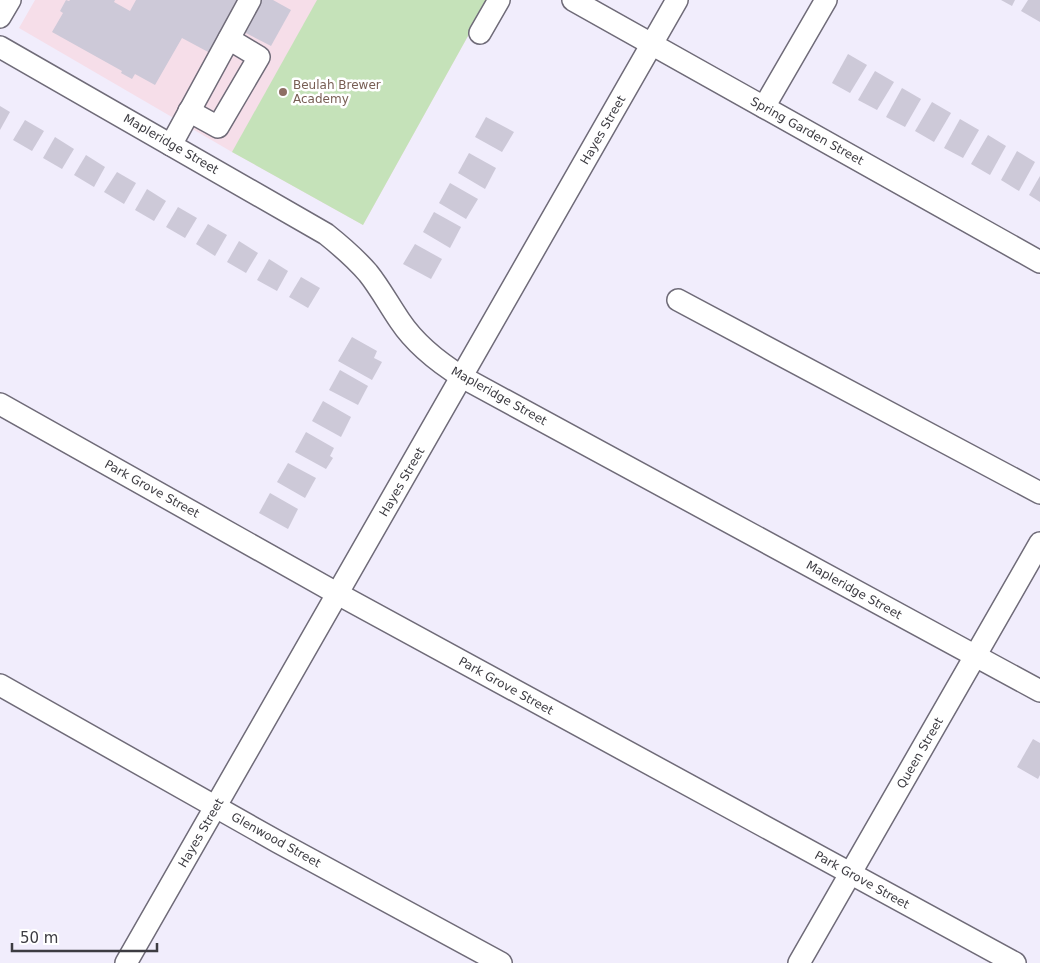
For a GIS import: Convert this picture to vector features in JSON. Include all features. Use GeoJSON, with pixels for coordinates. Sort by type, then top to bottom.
{"type":"FeatureCollection","features":[{"type":"Feature","properties":{"kind":"street"},"geometry":{"type":"LineString","coordinates":[[0,18],[10,0]]}},
{"type":"Feature","properties":{"kind":"street"},"geometry":{"type":"LineString","coordinates":[[171,145],[250,0]]}},
{"type":"Feature","properties":{"kind":"street"},"geometry":{"type":"LineString","coordinates":[[480,33],[499,0]]}},
{"type":"Feature","properties":{"kind":"street","name":"Spring Garden Street"},"geometry":{"type":"LineString","coordinates":[[573,0],[1040,262]]}},
{"type":"Feature","properties":{"kind":"street","name":"Hayes Street"},"geometry":{"type":"LineString","coordinates":[[126,963],[677,0]]}},
{"type":"Feature","properties":{"kind":"street"},"geometry":{"type":"LineString","coordinates":[[764,107],[826,0]]}},
{"type":"Feature","properties":{"kind":"street"},"geometry":{"type":"LineString","coordinates":[[189,111],[218,127],[258,56],[229,39]]}},
{"type":"Feature","properties":{"kind":"street","name":"Mapleridge Street"},"geometry":{"type":"LineString","coordinates":[[0,48],[326,234],[348,252],[368,274],[400,322],[417,342],[440,363],[462,377],[1040,691]]}},
{"type":"Feature","properties":{"kind":"street"},"geometry":{"type":"LineString","coordinates":[[678,300],[1040,493]]}},
{"type":"Feature","properties":{"kind":"street","name":"Park Grove Street"},"geometry":{"type":"LineString","coordinates":[[0,404],[338,594],[1016,963]]}},
{"type":"Feature","properties":{"kind":"street","name":"Queen Street"},"geometry":{"type":"LineString","coordinates":[[799,963],[1040,543]]}},
{"type":"Feature","properties":{"kind":"street","name":"Glenwood Street"},"geometry":{"type":"LineString","coordinates":[[0,685],[216,807],[501,963]]}},
{"type":"Feature","properties":{"kind":"shaded area","name":"Beulah Brewer Academy"},"geometry":{"type":"Polygon","coordinates":[[[35,0],[488,0],[363,225],[232,152],[19,28],[35,0]]]}},
{"type":"Feature","properties":{"kind":"green space"},"geometry":{"type":"Polygon","coordinates":[[[317,0],[488,0],[363,225],[232,152],[317,0]]]}},
{"type":"Feature","properties":{"kind":"building"},"geometry":{"type":"Polygon","coordinates":[[[66,0],[115,0],[114,2],[130,11],[136,0],[239,0],[210,53],[182,38],[155,85],[135,74],[132,79],[121,73],[122,71],[52,32],[63,13],[60,11],[66,0]]]}},
{"type":"Feature","properties":{"kind":"building"},"geometry":{"type":"Polygon","coordinates":[[[262,0],[273,0],[291,10],[271,46],[244,32],[262,0]]]}},
{"type":"Feature","properties":{"kind":"building"},"geometry":{"type":"Polygon","coordinates":[[[1001,0],[1015,0],[1012,6],[1001,0]]]}},
{"type":"Feature","properties":{"kind":"building"},"geometry":{"type":"Polygon","coordinates":[[[1028,0],[1040,0],[1040,22],[1021,11],[1028,0]]]}},
{"type":"Feature","properties":{"kind":"building"},"geometry":{"type":"Polygon","coordinates":[[[848,54],[867,65],[850,93],[832,83],[848,54]]]}},
{"type":"Feature","properties":{"kind":"building"},"geometry":{"type":"Polygon","coordinates":[[[875,71],[894,82],[877,110],[858,100],[875,71]]]}},
{"type":"Feature","properties":{"kind":"building"},"geometry":{"type":"Polygon","coordinates":[[[902,88],[921,99],[905,127],[886,117],[902,88]]]}},
{"type":"Feature","properties":{"kind":"building"},"geometry":{"type":"Polygon","coordinates":[[[932,102],[951,113],[934,142],[915,131],[932,102]]]}},
{"type":"Feature","properties":{"kind":"building"},"geometry":{"type":"Polygon","coordinates":[[[0,106],[10,112],[0,130],[0,106]]]}},
{"type":"Feature","properties":{"kind":"building"},"geometry":{"type":"Polygon","coordinates":[[[486,117],[514,132],[502,152],[475,137],[486,117]]]}},
{"type":"Feature","properties":{"kind":"building"},"geometry":{"type":"Polygon","coordinates":[[[960,119],[979,130],[963,158],[944,148],[960,119]]]}},
{"type":"Feature","properties":{"kind":"building"},"geometry":{"type":"Polygon","coordinates":[[[25,120],[44,131],[32,151],[13,140],[25,120]]]}},
{"type":"Feature","properties":{"kind":"building"},"geometry":{"type":"Polygon","coordinates":[[[988,135],[1006,146],[990,175],[971,164],[988,135]]]}},
{"type":"Feature","properties":{"kind":"building"},"geometry":{"type":"Polygon","coordinates":[[[55,137],[74,149],[62,169],[43,158],[55,137]]]}},
{"type":"Feature","properties":{"kind":"building"},"geometry":{"type":"Polygon","coordinates":[[[1017,151],[1035,162],[1019,191],[1001,180],[1017,151]]]}},
{"type":"Feature","properties":{"kind":"building"},"geometry":{"type":"Polygon","coordinates":[[[469,153],[496,168],[485,189],[458,173],[469,153]]]}},
{"type":"Feature","properties":{"kind":"building"},"geometry":{"type":"Polygon","coordinates":[[[86,155],[105,167],[94,187],[74,175],[86,155]]]}},
{"type":"Feature","properties":{"kind":"building"},"geometry":{"type":"Polygon","coordinates":[[[117,172],[136,183],[124,204],[104,192],[117,172]]]}},
{"type":"Feature","properties":{"kind":"building"},"geometry":{"type":"Polygon","coordinates":[[[1040,176],[1040,202],[1029,195],[1040,176]]]}},
{"type":"Feature","properties":{"kind":"building"},"geometry":{"type":"Polygon","coordinates":[[[450,183],[478,199],[466,219],[439,203],[450,183]]]}},
{"type":"Feature","properties":{"kind":"building"},"geometry":{"type":"Polygon","coordinates":[[[147,189],[166,201],[154,221],[135,210],[147,189]]]}},
{"type":"Feature","properties":{"kind":"building"},"geometry":{"type":"Polygon","coordinates":[[[178,207],[197,218],[185,238],[166,227],[178,207]]]}},
{"type":"Feature","properties":{"kind":"building"},"geometry":{"type":"Polygon","coordinates":[[[434,212],[461,227],[450,248],[423,232],[434,212]]]}},
{"type":"Feature","properties":{"kind":"building"},"geometry":{"type":"Polygon","coordinates":[[[208,224],[227,235],[215,256],[196,244],[208,224]]]}},
{"type":"Feature","properties":{"kind":"building"},"geometry":{"type":"Polygon","coordinates":[[[239,241],[258,253],[246,273],[227,262],[239,241]]]}},
{"type":"Feature","properties":{"kind":"building"},"geometry":{"type":"Polygon","coordinates":[[[415,244],[442,259],[431,279],[403,264],[415,244]]]}},
{"type":"Feature","properties":{"kind":"building"},"geometry":{"type":"Polygon","coordinates":[[[269,259],[288,271],[277,291],[257,280],[269,259]]]}},
{"type":"Feature","properties":{"kind":"building"},"geometry":{"type":"Polygon","coordinates":[[[301,277],[320,288],[308,308],[289,297],[301,277]]]}},
{"type":"Feature","properties":{"kind":"building"},"geometry":{"type":"Polygon","coordinates":[[[352,337],[377,351],[374,358],[382,362],[372,380],[338,361],[352,337]]]}},
{"type":"Feature","properties":{"kind":"building"},"geometry":{"type":"Polygon","coordinates":[[[340,370],[368,386],[358,405],[329,390],[340,370]]]}},
{"type":"Feature","properties":{"kind":"building"},"geometry":{"type":"Polygon","coordinates":[[[323,401],[351,417],[341,437],[312,421],[323,401]]]}},
{"type":"Feature","properties":{"kind":"building"},"geometry":{"type":"Polygon","coordinates":[[[306,432],[334,448],[330,456],[333,458],[326,469],[295,452],[306,432]]]}},
{"type":"Feature","properties":{"kind":"building"},"geometry":{"type":"Polygon","coordinates":[[[288,463],[316,478],[305,498],[277,482],[288,463]]]}},
{"type":"Feature","properties":{"kind":"building"},"geometry":{"type":"Polygon","coordinates":[[[270,493],[298,509],[288,529],[259,513],[270,493]]]}},
{"type":"Feature","properties":{"kind":"building"},"geometry":{"type":"Polygon","coordinates":[[[1033,739],[1040,743],[1040,775],[1038,779],[1017,767],[1033,739]]]}},
{"type":"Feature","properties":{"kind":"place","name":"Beulah Brewer Academy"},"geometry":{"type":"Point","coordinates":[283,92]}}]}
